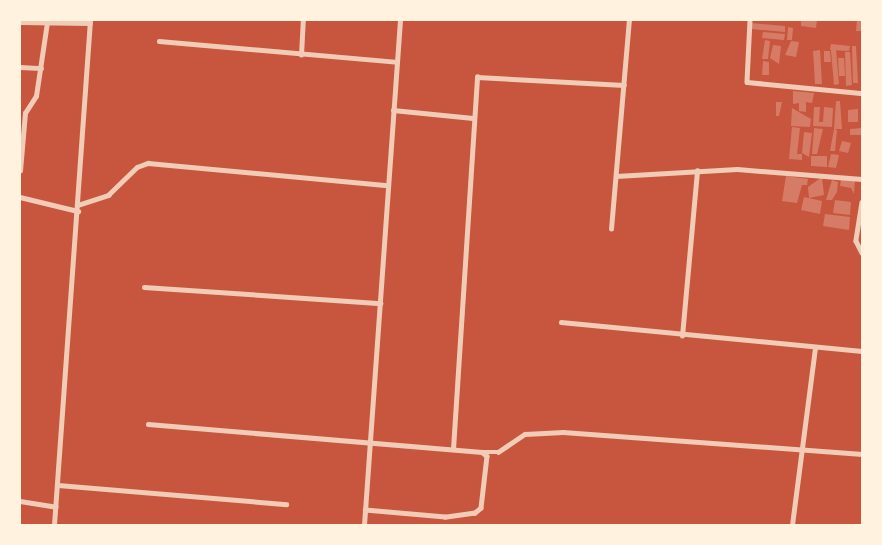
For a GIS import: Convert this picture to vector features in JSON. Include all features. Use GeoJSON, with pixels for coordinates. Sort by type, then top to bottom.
{"type":"FeatureCollection","features":[{"type":"Feature","properties":{"kind":"street"},"geometry":{"type":"LineString","coordinates":[[300,54],[302,20]]}},
{"type":"Feature","properties":{"kind":"street"},"geometry":{"type":"LineString","coordinates":[[364,525],[372,443],[387,185],[400,20]]}},
{"type":"Feature","properties":{"kind":"street"},"geometry":{"type":"LineString","coordinates":[[611,229],[629,20]]}},
{"type":"Feature","properties":{"kind":"street"},"geometry":{"type":"LineString","coordinates":[[750,20],[747,82],[862,93]]}},
{"type":"Feature","properties":{"kind":"street"},"geometry":{"type":"LineString","coordinates":[[20,22],[90,21],[54,525]]}},
{"type":"Feature","properties":{"kind":"street"},"geometry":{"type":"LineString","coordinates":[[20,172],[25,113],[36,96],[47,22]]}},
{"type":"Feature","properties":{"kind":"street"},"geometry":{"type":"LineString","coordinates":[[159,41],[396,62]]}},
{"type":"Feature","properties":{"kind":"street"},"geometry":{"type":"LineString","coordinates":[[20,67],[41,68]]}},
{"type":"Feature","properties":{"kind":"street"},"geometry":{"type":"LineString","coordinates":[[453,450],[475,82],[482,75],[624,85]]}},
{"type":"Feature","properties":{"kind":"street"},"geometry":{"type":"LineString","coordinates":[[393,110],[472,118]]}},
{"type":"Feature","properties":{"kind":"street"},"geometry":{"type":"LineString","coordinates":[[20,197],[78,208],[108,195],[137,167],[148,164],[387,185]]}},
{"type":"Feature","properties":{"kind":"street"},"geometry":{"type":"LineString","coordinates":[[616,176],[697,170],[862,179]]}},
{"type":"Feature","properties":{"kind":"street"},"geometry":{"type":"LineString","coordinates":[[682,336],[697,170]]}},
{"type":"Feature","properties":{"kind":"street"},"geometry":{"type":"LineString","coordinates":[[862,202],[856,241],[862,253]]}},
{"type":"Feature","properties":{"kind":"street"},"geometry":{"type":"LineString","coordinates":[[144,287],[380,303]]}},
{"type":"Feature","properties":{"kind":"street"},"geometry":{"type":"LineString","coordinates":[[561,322],[682,336],[862,352]]}},
{"type":"Feature","properties":{"kind":"street"},"geometry":{"type":"LineString","coordinates":[[792,525],[815,349]]}},
{"type":"Feature","properties":{"kind":"street"},"geometry":{"type":"LineString","coordinates":[[148,424],[482,452],[498,452],[525,434],[536,432],[862,454]]}},
{"type":"Feature","properties":{"kind":"street"},"geometry":{"type":"LineString","coordinates":[[365,510],[445,517],[475,513],[481,508],[487,463],[482,452]]}},
{"type":"Feature","properties":{"kind":"street"},"geometry":{"type":"LineString","coordinates":[[58,485],[286,504]]}},
{"type":"Feature","properties":{"kind":"street"},"geometry":{"type":"LineString","coordinates":[[20,501],[56,507]]}},
{"type":"Feature","properties":{"kind":"building"},"geometry":{"type":"Polygon","coordinates":[[[801,20],[817,20],[816,28],[801,26],[801,20]]]}},
{"type":"Feature","properties":{"kind":"building"},"geometry":{"type":"Polygon","coordinates":[[[857,20],[862,20],[862,31],[856,31],[857,20]]]}},
{"type":"Feature","properties":{"kind":"building"},"geometry":{"type":"Polygon","coordinates":[[[751,23],[785,26],[785,32],[751,29],[751,23]]]}},
{"type":"Feature","properties":{"kind":"building"},"geometry":{"type":"Polygon","coordinates":[[[788,27],[793,28],[792,40],[787,40],[788,27]]]}},
{"type":"Feature","properties":{"kind":"building"},"geometry":{"type":"Polygon","coordinates":[[[763,32],[785,34],[784,40],[762,38],[763,32]]]}},
{"type":"Feature","properties":{"kind":"building"},"geometry":{"type":"Polygon","coordinates":[[[765,40],[770,41],[768,59],[762,59],[765,40]]]}},
{"type":"Feature","properties":{"kind":"building"},"geometry":{"type":"Polygon","coordinates":[[[791,41],[799,42],[796,57],[785,55],[791,41]]]}},
{"type":"Feature","properties":{"kind":"building"},"geometry":{"type":"Polygon","coordinates":[[[831,44],[850,46],[849,51],[830,50],[831,44]]]}},
{"type":"Feature","properties":{"kind":"building"},"geometry":{"type":"Polygon","coordinates":[[[773,45],[781,46],[779,64],[770,58],[773,45]]]}},
{"type":"Feature","properties":{"kind":"building"},"geometry":{"type":"Polygon","coordinates":[[[852,46],[856,46],[858,83],[853,83],[852,46]]]}},
{"type":"Feature","properties":{"kind":"building"},"geometry":{"type":"Polygon","coordinates":[[[820,50],[822,84],[815,84],[813,51],[820,50]]]}},
{"type":"Feature","properties":{"kind":"building"},"geometry":{"type":"Polygon","coordinates":[[[831,50],[836,50],[839,84],[834,85],[831,50]]]}},
{"type":"Feature","properties":{"kind":"building"},"geometry":{"type":"Polygon","coordinates":[[[824,51],[830,51],[831,62],[824,62],[824,51]]]}},
{"type":"Feature","properties":{"kind":"building"},"geometry":{"type":"Polygon","coordinates":[[[845,52],[850,52],[852,85],[846,86],[845,52]]]}},
{"type":"Feature","properties":{"kind":"building"},"geometry":{"type":"Polygon","coordinates":[[[838,58],[844,58],[845,76],[839,76],[838,58]]]}},
{"type":"Feature","properties":{"kind":"building"},"geometry":{"type":"Polygon","coordinates":[[[763,61],[769,62],[769,75],[762,75],[763,61]]]}},
{"type":"Feature","properties":{"kind":"building"},"geometry":{"type":"Polygon","coordinates":[[[793,91],[814,93],[812,103],[806,102],[806,112],[799,111],[799,103],[793,104],[793,91]]]}},
{"type":"Feature","properties":{"kind":"building"},"geometry":{"type":"Polygon","coordinates":[[[836,101],[840,101],[842,129],[834,129],[836,101]]]}},
{"type":"Feature","properties":{"kind":"building"},"geometry":{"type":"Polygon","coordinates":[[[776,102],[782,102],[779,116],[776,116],[776,102]]]}},
{"type":"Feature","properties":{"kind":"building"},"geometry":{"type":"Polygon","coordinates":[[[814,107],[820,107],[819,122],[823,122],[824,107],[833,108],[832,127],[813,126],[814,107]]]}},
{"type":"Feature","properties":{"kind":"building"},"geometry":{"type":"Polygon","coordinates":[[[792,108],[811,119],[810,127],[791,126],[792,108]]]}},
{"type":"Feature","properties":{"kind":"building"},"geometry":{"type":"Polygon","coordinates":[[[858,109],[858,122],[848,122],[848,110],[858,109]]]}},
{"type":"Feature","properties":{"kind":"building"},"geometry":{"type":"Polygon","coordinates":[[[792,127],[800,128],[797,154],[802,154],[802,160],[789,159],[792,127]]]}},
{"type":"Feature","properties":{"kind":"building"},"geometry":{"type":"Polygon","coordinates":[[[814,128],[823,129],[817,154],[812,154],[814,128]]]}},
{"type":"Feature","properties":{"kind":"building"},"geometry":{"type":"Polygon","coordinates":[[[862,128],[862,135],[850,135],[850,129],[862,128]]]}},
{"type":"Feature","properties":{"kind":"building"},"geometry":{"type":"Polygon","coordinates":[[[834,129],[837,130],[835,151],[830,151],[834,129]]]}},
{"type":"Feature","properties":{"kind":"building"},"geometry":{"type":"Polygon","coordinates":[[[804,132],[812,133],[809,157],[802,153],[804,132]]]}},
{"type":"Feature","properties":{"kind":"building"},"geometry":{"type":"Polygon","coordinates":[[[842,141],[851,143],[848,153],[839,151],[842,141]]]}},
{"type":"Feature","properties":{"kind":"building"},"geometry":{"type":"Polygon","coordinates":[[[831,154],[839,155],[836,168],[828,167],[831,154]]]}},
{"type":"Feature","properties":{"kind":"building"},"geometry":{"type":"Polygon","coordinates":[[[811,156],[827,156],[827,167],[811,166],[811,156]]]}},
{"type":"Feature","properties":{"kind":"building"},"geometry":{"type":"Polygon","coordinates":[[[786,176],[808,179],[807,185],[802,185],[797,203],[782,201],[786,176]]]}},
{"type":"Feature","properties":{"kind":"building"},"geometry":{"type":"Polygon","coordinates":[[[822,177],[824,195],[809,198],[808,187],[822,177]]]}},
{"type":"Feature","properties":{"kind":"building"},"geometry":{"type":"Polygon","coordinates":[[[841,179],[855,180],[854,194],[851,188],[840,186],[841,179]]]}},
{"type":"Feature","properties":{"kind":"building"},"geometry":{"type":"Polygon","coordinates":[[[832,180],[838,182],[837,192],[832,200],[826,200],[832,180]]]}},
{"type":"Feature","properties":{"kind":"building"},"geometry":{"type":"Polygon","coordinates":[[[804,197],[822,201],[820,214],[801,210],[804,197]]]}},
{"type":"Feature","properties":{"kind":"building"},"geometry":{"type":"Polygon","coordinates":[[[835,200],[851,202],[850,215],[833,213],[835,200]]]}},
{"type":"Feature","properties":{"kind":"building"},"geometry":{"type":"Polygon","coordinates":[[[825,214],[850,217],[849,230],[823,226],[825,214]]]}}]}
